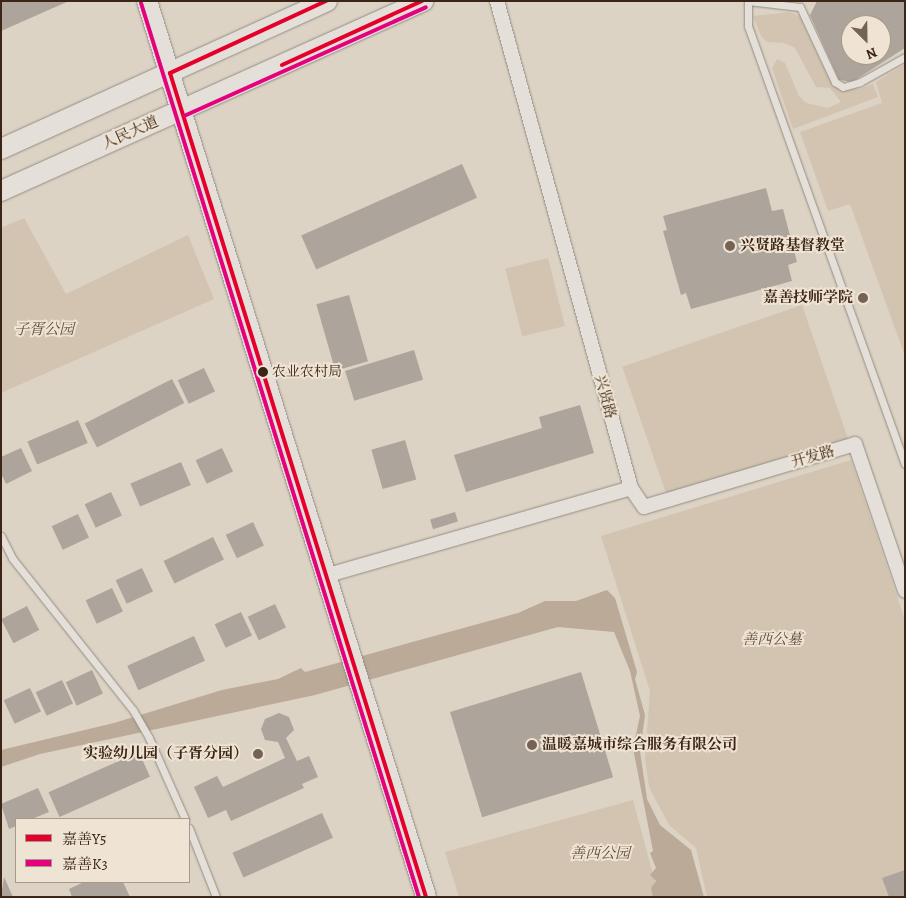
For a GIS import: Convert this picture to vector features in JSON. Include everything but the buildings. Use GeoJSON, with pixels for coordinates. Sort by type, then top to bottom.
{"type":"FeatureCollection","features":[{"type":"Feature","properties":{"kind":"street"},"geometry":{"type":"LineString","coordinates":[[147,1],[328,574],[426,897]]}},
{"type":"Feature","properties":{"kind":"street"},"geometry":{"type":"LineString","coordinates":[[1,149],[327,1]]}},
{"type":"Feature","properties":{"kind":"street","name":"人民大道"},"geometry":{"type":"LineString","coordinates":[[1,191],[422,1]]}},
{"type":"Feature","properties":{"kind":"street","name":"兴贤路"},"geometry":{"type":"LineString","coordinates":[[497,1],[631,488]]}},
{"type":"Feature","properties":{"kind":"street","name":"开发路"},"geometry":{"type":"LineString","coordinates":[[631,488],[644,507],[855,444],[905,591]]}},
{"type":"Feature","properties":{"kind":"street"},"geometry":{"type":"LineString","coordinates":[[328,574],[631,488]]}},
{"type":"Feature","properties":{"kind":"lane"},"geometry":{"type":"LineString","coordinates":[[905,58],[860,82],[843,87],[835,82],[800,6],[748,1],[748,26],[905,464]]}},
{"type":"Feature","properties":{"kind":"lane"},"geometry":{"type":"LineString","coordinates":[[1,536],[12,558],[133,710],[149,738],[185,818]]}},
{"type":"Feature","properties":{"kind":"lane"},"geometry":{"type":"LineString","coordinates":[[190,831],[216,897]]}},
{"type":"Feature","properties":{"kind":"green space"},"geometry":{"type":"Polygon","coordinates":[[[790,12],[800,17],[830,81],[841,88],[860,89],[873,84],[878,97],[793,129],[772,68],[777,59],[785,63],[799,96],[806,103],[828,108],[841,102],[830,88],[816,87],[795,48],[784,43],[767,42],[761,36],[753,16],[790,12]]]}},
{"type":"Feature","properties":{"kind":"green space"},"geometry":{"type":"Polygon","coordinates":[[[905,64],[905,356],[850,204],[828,211],[800,132],[882,103],[876,82],[905,64]]]}},
{"type":"Feature","properties":{"kind":"green space","name":"子胥公园"},"geometry":{"type":"Polygon","coordinates":[[[24,218],[66,294],[188,235],[214,299],[1,393],[1,228],[24,218]]]}},
{"type":"Feature","properties":{"kind":"green space"},"geometry":{"type":"Polygon","coordinates":[[[548,258],[565,326],[522,337],[505,269],[548,258]]]}},
{"type":"Feature","properties":{"kind":"green space"},"geometry":{"type":"Polygon","coordinates":[[[802,305],[849,440],[669,502],[622,367],[802,305]]]}},
{"type":"Feature","properties":{"kind":"green space","name":"善西公墓"},"geometry":{"type":"Polygon","coordinates":[[[851,460],[905,620],[905,897],[707,897],[696,848],[669,825],[649,787],[645,759],[650,691],[601,536],[851,460]]]}},
{"type":"Feature","properties":{"kind":"green space","name":"善西公园"},"geometry":{"type":"Polygon","coordinates":[[[633,800],[659,897],[459,897],[445,852],[633,800]]]}},
{"type":"Feature","properties":{"kind":"shaded area"},"geometry":{"type":"Polygon","coordinates":[[[607,590],[615,598],[637,672],[635,679],[645,715],[640,751],[647,799],[660,825],[691,850],[704,897],[653,897],[651,888],[656,881],[650,875],[656,868],[650,853],[653,851],[633,748],[640,716],[630,671],[614,632],[558,627],[315,695],[40,754],[1,767],[1,750],[114,723],[222,690],[278,679],[301,668],[305,672],[518,613],[545,601],[576,601],[607,590]]]}},
{"type":"Feature","properties":{"kind":"transit line","name":"嘉善Y5"},"geometry":{"type":"LineString","coordinates":[[326,1],[170,73],[426,897]]}},
{"type":"Feature","properties":{"kind":"transit line","name":"嘉善Y5"},"geometry":{"type":"LineString","coordinates":[[282,65],[422,1]]}},
{"type":"Feature","properties":{"kind":"transit line","name":"嘉善K3"},"geometry":{"type":"LineString","coordinates":[[141,3],[419,897]]}},
{"type":"Feature","properties":{"kind":"transit line","name":"嘉善K3"},"geometry":{"type":"LineString","coordinates":[[184,116],[426,7]]}},
{"type":"Feature","properties":{"kind":"place","name":"兴贤路基督教堂"},"geometry":{"type":"Point","coordinates":[730,246]}},
{"type":"Feature","properties":{"kind":"place","name":"嘉善技师学院"},"geometry":{"type":"Point","coordinates":[863,298]}},
{"type":"Feature","properties":{"kind":"place","name":"农业农村局"},"geometry":{"type":"Point","coordinates":[263,372]}},
{"type":"Feature","properties":{"kind":"place","name":"温暖嘉城市综合服务有限公司"},"geometry":{"type":"Point","coordinates":[532,745]}},
{"type":"Feature","properties":{"kind":"place","name":"实验幼儿园（子胥分园）"},"geometry":{"type":"Point","coordinates":[258,754]}}]}
